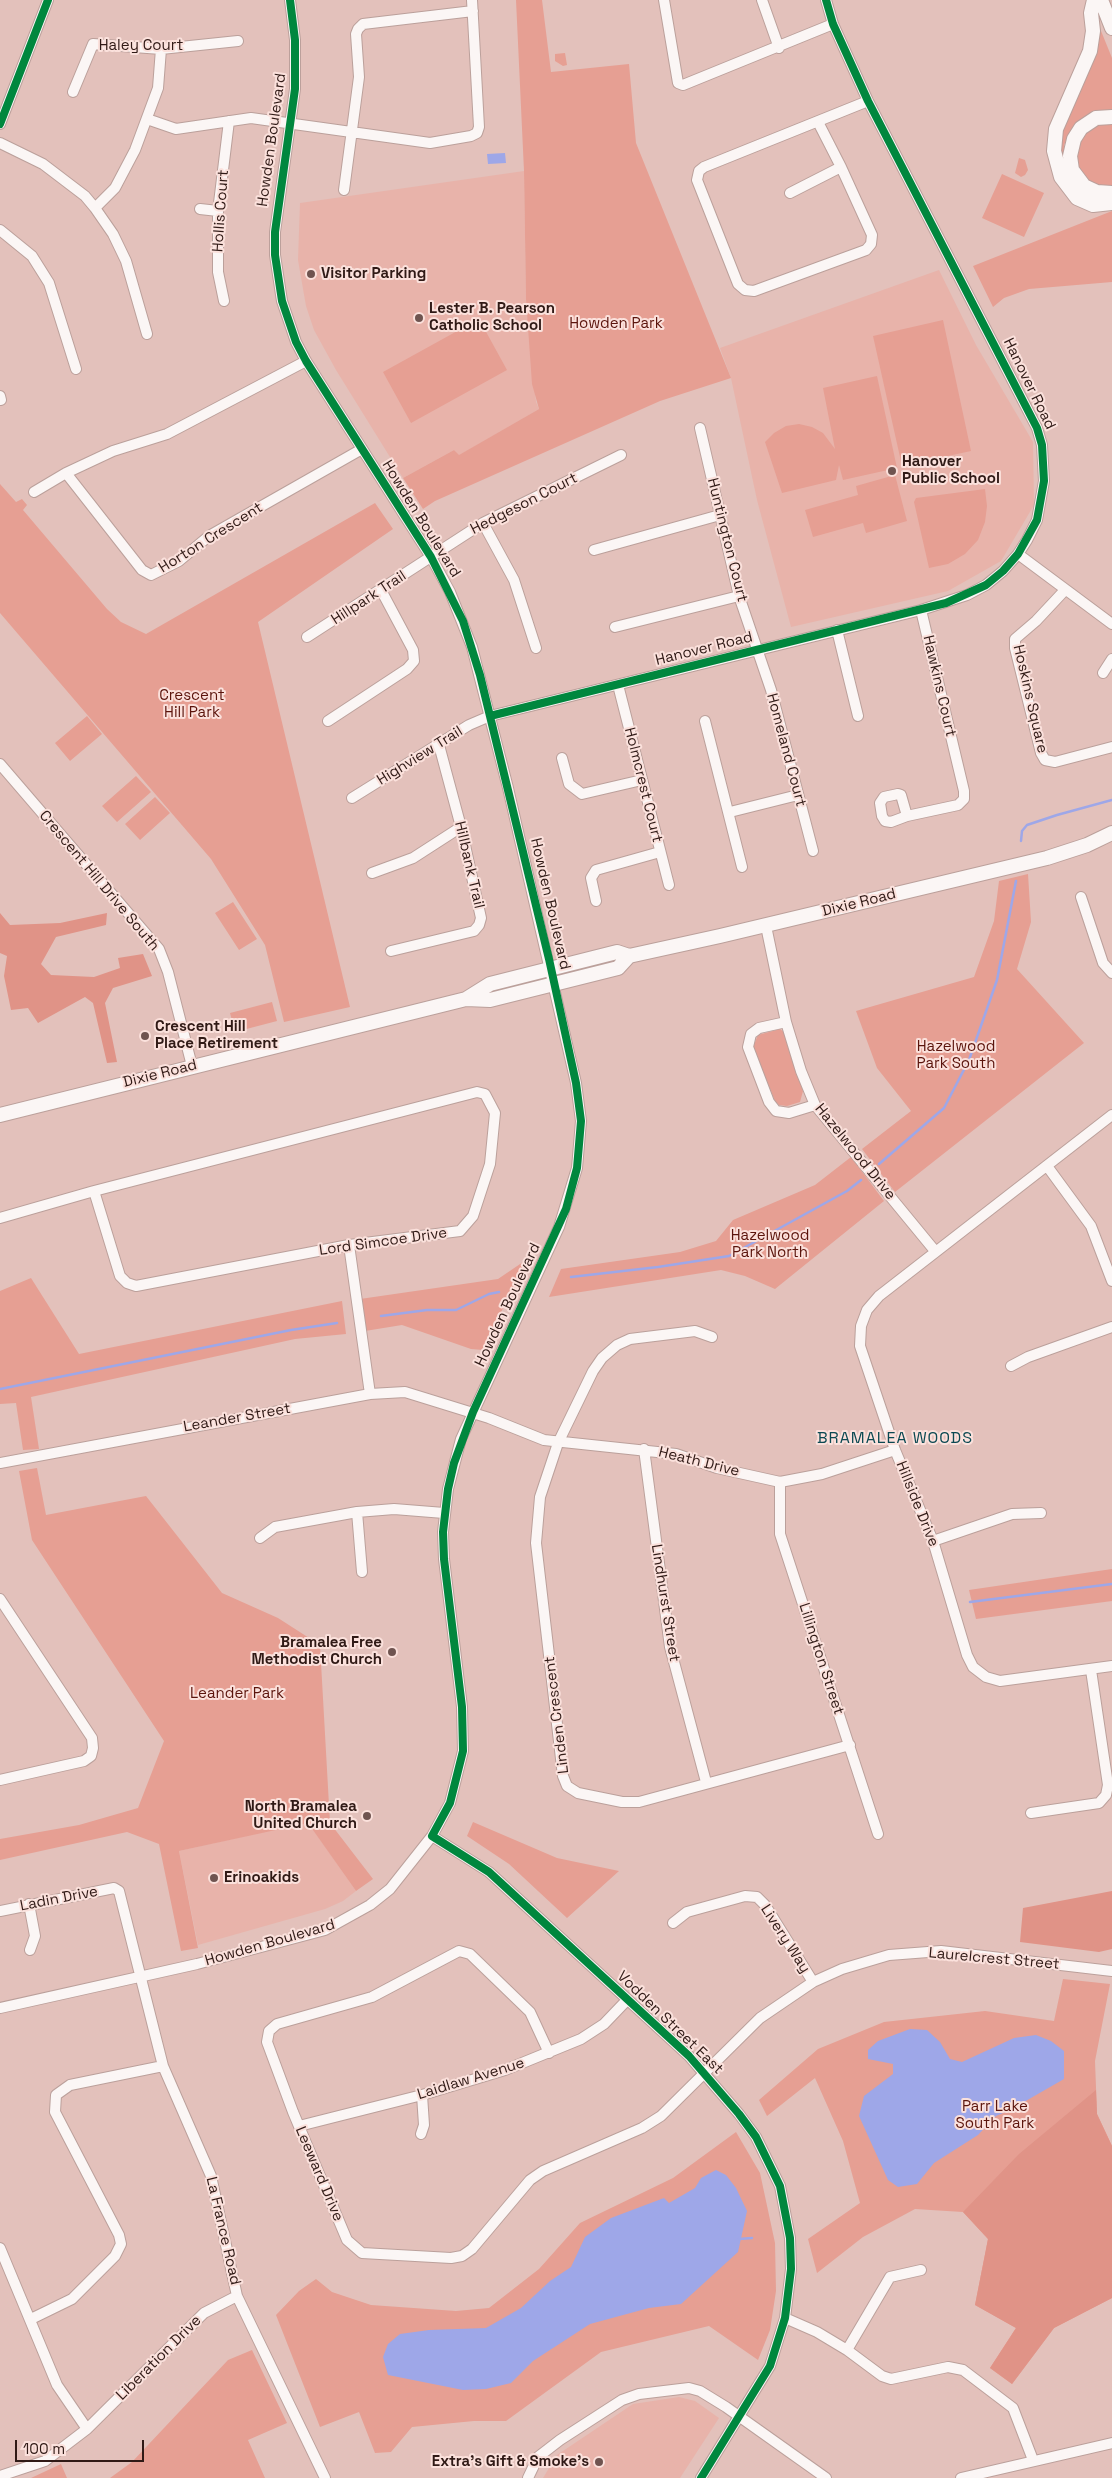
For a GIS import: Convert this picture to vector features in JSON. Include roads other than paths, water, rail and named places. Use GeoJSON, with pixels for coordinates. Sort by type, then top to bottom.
{"type":"FeatureCollection","features":[{"type":"Feature","properties":{"kind":"main road"},"geometry":{"type":"LineString","coordinates":[[1094,0],[1091,13],[1093,30],[1090,51],[1056,129],[1054,151],[1061,177],[1077,198],[1093,205],[1112,203]]}},
{"type":"Feature","properties":{"kind":"main road"},"geometry":{"type":"LineString","coordinates":[[1101,0],[1112,28]]}},
{"type":"Feature","properties":{"kind":"main road"},"geometry":{"type":"LineString","coordinates":[[1112,117],[1096,118],[1081,128],[1074,139],[1070,156],[1072,170],[1079,182],[1092,190],[1112,194]]}},
{"type":"Feature","properties":{"kind":"main road","name":"Dixie Road"},"geometry":{"type":"LineString","coordinates":[[466,999],[490,984],[617,952],[629,956],[766,926],[1047,858],[1087,845],[1112,833]]}},
{"type":"Feature","properties":{"kind":"main road","name":"Dixie Road"},"geometry":{"type":"LineString","coordinates":[[1087,845],[1112,844]]}},
{"type":"Feature","properties":{"kind":"main road","name":"Dixie Road"},"geometry":{"type":"LineString","coordinates":[[0,1115],[466,999],[490,1000],[618,968],[629,956]]}},
{"type":"Feature","properties":{"kind":"street"},"geometry":{"type":"LineString","coordinates":[[0,124],[48,0]]}},
{"type":"Feature","properties":{"kind":"street","name":"Howden Boulevard"},"geometry":{"type":"LineString","coordinates":[[0,2008],[240,1954],[325,1930],[339,1924],[370,1905],[390,1889],[432,1836],[444,1818],[456,1784],[463,1752],[464,1734],[445,1568],[444,1513],[454,1463],[473,1412],[560,1228],[577,1168],[580,1144],[579,1101],[551,969],[472,647],[463,621],[431,557],[306,361],[288,320],[278,279],[275,255],[276,213],[290,122],[296,64],[290,0]]}},
{"type":"Feature","properties":{"kind":"street"},"geometry":{"type":"LineString","coordinates":[[146,119],[176,128],[251,118],[430,143],[471,136],[477,133],[479,126],[472,0]]}},
{"type":"Feature","properties":{"kind":"street"},"geometry":{"type":"LineString","coordinates":[[664,0],[678,83],[683,85],[779,48],[833,24]]}},
{"type":"Feature","properties":{"kind":"street"},"geometry":{"type":"LineString","coordinates":[[762,0],[779,48]]}},
{"type":"Feature","properties":{"kind":"street","name":"Hanover Road"},"geometry":{"type":"LineString","coordinates":[[490,716],[921,610],[967,595],[1003,571],[1018,554],[1037,520],[1042,499],[1044,462],[1037,428],[868,101],[833,24],[826,0]]}},
{"type":"Feature","properties":{"kind":"street"},"geometry":{"type":"LineString","coordinates":[[344,190],[359,77],[356,34],[358,29],[363,24],[473,11]]}},
{"type":"Feature","properties":{"kind":"street","name":"Haley Court"},"geometry":{"type":"LineString","coordinates":[[73,92],[93,44],[161,48],[238,41]]}},
{"type":"Feature","properties":{"kind":"street"},"geometry":{"type":"LineString","coordinates":[[95,208],[115,188],[127,169],[158,88],[161,48]]}},
{"type":"Feature","properties":{"kind":"street"},"geometry":{"type":"LineString","coordinates":[[818,122],[841,166],[872,235],[871,244],[866,250],[856,254],[754,291],[745,290],[738,284],[697,180],[699,171],[704,167],[868,101]]}},
{"type":"Feature","properties":{"kind":"street","name":"Hollis Court"},"geometry":{"type":"LineString","coordinates":[[224,301],[218,272],[218,210],[229,121]]}},
{"type":"Feature","properties":{"kind":"street"},"geometry":{"type":"LineString","coordinates":[[0,143],[42,164],[85,196],[95,208],[113,234],[126,261],[147,334]]}},
{"type":"Feature","properties":{"kind":"street"},"geometry":{"type":"LineString","coordinates":[[790,193],[841,166]]}},
{"type":"Feature","properties":{"kind":"street"},"geometry":{"type":"LineString","coordinates":[[200,209],[218,210]]}},
{"type":"Feature","properties":{"kind":"street"},"geometry":{"type":"LineString","coordinates":[[0,230],[32,256],[49,283],[76,369]]}},
{"type":"Feature","properties":{"kind":"street"},"geometry":{"type":"LineString","coordinates":[[34,492],[66,473],[113,451],[167,434],[306,361]]}},
{"type":"Feature","properties":{"kind":"street","name":"Huntington Court"},"geometry":{"type":"LineString","coordinates":[[700,428],[740,596],[757,650]]}},
{"type":"Feature","properties":{"kind":"street","name":"Horton Crescent"},"geometry":{"type":"LineString","coordinates":[[66,473],[142,570],[151,575],[179,561],[209,536],[362,449]]}},
{"type":"Feature","properties":{"kind":"street","name":"Hedgeson Court"},"geometry":{"type":"LineString","coordinates":[[431,557],[483,523],[620,455]]}},
{"type":"Feature","properties":{"kind":"street"},"geometry":{"type":"LineString","coordinates":[[594,550],[720,515]]}},
{"type":"Feature","properties":{"kind":"street"},"geometry":{"type":"LineString","coordinates":[[483,523],[514,580],[536,648]]}},
{"type":"Feature","properties":{"kind":"street"},"geometry":{"type":"LineString","coordinates":[[1018,554],[1112,624]]}},
{"type":"Feature","properties":{"kind":"street","name":"Hillpark Trail"},"geometry":{"type":"LineString","coordinates":[[307,637],[431,557]]}},
{"type":"Feature","properties":{"kind":"street"},"geometry":{"type":"LineString","coordinates":[[328,721],[407,669],[414,661],[413,650],[381,590]]}},
{"type":"Feature","properties":{"kind":"street","name":"Hoskins Square"},"geometry":{"type":"LineString","coordinates":[[1065,590],[1036,622],[1015,639],[1015,648],[1041,752],[1045,760],[1055,762],[1112,747]]}},
{"type":"Feature","properties":{"kind":"street"},"geometry":{"type":"LineString","coordinates":[[614,627],[740,596]]}},
{"type":"Feature","properties":{"kind":"street","name":"Hawkins Court"},"geometry":{"type":"LineString","coordinates":[[907,816],[958,805],[964,799],[921,610]]}},
{"type":"Feature","properties":{"kind":"street"},"geometry":{"type":"LineString","coordinates":[[837,630],[858,716]]}},
{"type":"Feature","properties":{"kind":"street","name":"Homeland Court"},"geometry":{"type":"LineString","coordinates":[[757,650],[771,690],[813,851]]}},
{"type":"Feature","properties":{"kind":"street"},"geometry":{"type":"LineString","coordinates":[[1103,673],[1112,659]]}},
{"type":"Feature","properties":{"kind":"street","name":"Holmcrest Court"},"geometry":{"type":"LineString","coordinates":[[618,686],[669,886]]}},
{"type":"Feature","properties":{"kind":"street","name":"Highview Trail"},"geometry":{"type":"LineString","coordinates":[[352,798],[439,745],[469,724],[490,716]]}},
{"type":"Feature","properties":{"kind":"street"},"geometry":{"type":"LineString","coordinates":[[705,721],[730,812],[742,867]]}},
{"type":"Feature","properties":{"kind":"street","name":"Hillbank Trail"},"geometry":{"type":"LineString","coordinates":[[391,951],[474,931],[479,925],[481,918],[461,827],[439,745]]}},
{"type":"Feature","properties":{"kind":"street"},"geometry":{"type":"LineString","coordinates":[[562,758],[569,784],[582,794],[642,780]]}},
{"type":"Feature","properties":{"kind":"street","name":"Crescent Hill Drive South"},"geometry":{"type":"LineString","coordinates":[[0,764],[158,949],[168,972],[192,1066]]}},
{"type":"Feature","properties":{"kind":"street"},"geometry":{"type":"LineString","coordinates":[[730,812],[798,795]]}},
{"type":"Feature","properties":{"kind":"street"},"geometry":{"type":"LineString","coordinates":[[372,873],[412,858],[461,827]]}},
{"type":"Feature","properties":{"kind":"street"},"geometry":{"type":"LineString","coordinates":[[596,901],[591,878],[596,870],[660,852]]}},
{"type":"Feature","properties":{"kind":"street"},"geometry":{"type":"LineString","coordinates":[[1081,897],[1102,963],[1112,973]]}},
{"type":"Feature","properties":{"kind":"street","name":"Hazelwood Drive"},"geometry":{"type":"LineString","coordinates":[[766,926],[786,1022],[801,1071],[815,1105],[935,1251]]}},
{"type":"Feature","properties":{"kind":"street"},"geometry":{"type":"LineString","coordinates":[[786,1022],[758,1028],[751,1034],[748,1047],[770,1102],[776,1111],[789,1113],[815,1105]]}},
{"type":"Feature","properties":{"kind":"street","name":"Lord Simcoe Drive"},"geometry":{"type":"LineString","coordinates":[[0,1218],[94,1191],[477,1092],[485,1094],[495,1113],[490,1164],[473,1216],[460,1231],[349,1245],[136,1286],[127,1283],[120,1276],[94,1191]]}},
{"type":"Feature","properties":{"kind":"street","name":"Hillside Drive"},"geometry":{"type":"LineString","coordinates":[[1112,1115],[879,1296],[867,1310],[861,1326],[860,1346],[896,1450],[933,1541],[967,1655],[973,1667],[986,1677],[1000,1681],[1112,1666]]}},
{"type":"Feature","properties":{"kind":"street"},"geometry":{"type":"LineString","coordinates":[[1048,1166],[1091,1226],[1112,1281]]}},
{"type":"Feature","properties":{"kind":"street"},"geometry":{"type":"LineString","coordinates":[[349,1245],[370,1394]]}},
{"type":"Feature","properties":{"kind":"street"},"geometry":{"type":"LineString","coordinates":[[1011,1366],[1028,1357],[1112,1327]]}},
{"type":"Feature","properties":{"kind":"street"},"geometry":{"type":"LineString","coordinates":[[558,1443],[593,1371],[602,1358],[617,1345],[630,1339],[695,1330],[712,1337]]}},
{"type":"Feature","properties":{"kind":"street","name":"Leander Street"},"geometry":{"type":"LineString","coordinates":[[0,1463],[370,1394],[405,1392],[473,1412]]}},
{"type":"Feature","properties":{"kind":"street","name":"Heath Drive"},"geometry":{"type":"LineString","coordinates":[[473,1412],[544,1440],[558,1443],[644,1449],[676,1454],[717,1468],[780,1482],[822,1474],[896,1450]]}},
{"type":"Feature","properties":{"kind":"street","name":"Linden Crescent"},"geometry":{"type":"LineString","coordinates":[[558,1443],[540,1496],[536,1543],[563,1776],[566,1786],[578,1793],[622,1802],[639,1802],[706,1782],[850,1745]]}},
{"type":"Feature","properties":{"kind":"street","name":"Lindhurst Street"},"geometry":{"type":"LineString","coordinates":[[644,1449],[670,1647],[706,1782]]}},
{"type":"Feature","properties":{"kind":"street","name":"Lillington Street"},"geometry":{"type":"LineString","coordinates":[[780,1482],[780,1534],[878,1834]]}},
{"type":"Feature","properties":{"kind":"street"},"geometry":{"type":"LineString","coordinates":[[260,1538],[275,1527],[357,1512],[394,1509],[444,1513]]}},
{"type":"Feature","properties":{"kind":"street"},"geometry":{"type":"LineString","coordinates":[[357,1512],[362,1572]]}},
{"type":"Feature","properties":{"kind":"street"},"geometry":{"type":"LineString","coordinates":[[933,1541],[1012,1514],[1041,1513]]}},
{"type":"Feature","properties":{"kind":"street"},"geometry":{"type":"LineString","coordinates":[[0,1599],[92,1738],[93,1748],[90,1756],[84,1761],[0,1780]]}},
{"type":"Feature","properties":{"kind":"street"},"geometry":{"type":"LineString","coordinates":[[1031,1813],[1099,1803],[1106,1795],[1108,1786],[1090,1670]]}},
{"type":"Feature","properties":{"kind":"street","name":"Vodden Street East"},"geometry":{"type":"LineString","coordinates":[[432,1836],[489,1872],[704,2073],[752,2131],[780,2186],[790,2238],[791,2270],[785,2318],[770,2366],[702,2478]]}},
{"type":"Feature","properties":{"kind":"street","name":"Ladin Drive"},"geometry":{"type":"LineString","coordinates":[[0,1911],[114,1888],[119,1891],[140,1977]]}},
{"type":"Feature","properties":{"kind":"street","name":"Livery Way"},"geometry":{"type":"LineString","coordinates":[[673,1923],[687,1912],[745,1896],[757,1897],[765,1905],[813,1982]]}},
{"type":"Feature","properties":{"kind":"street"},"geometry":{"type":"LineString","coordinates":[[29,1904],[34,1936],[30,1950]]}},
{"type":"Feature","properties":{"kind":"street","name":"Leeward Drive"},"geometry":{"type":"LineString","coordinates":[[549,2053],[530,2012],[470,1954],[459,1951],[372,1997],[277,2024],[269,2031],[267,2042],[347,2240],[362,2253],[451,2258],[462,2256],[472,2249],[530,2180],[543,2171],[642,2128],[661,2116],[704,2073]]}},
{"type":"Feature","properties":{"kind":"street","name":"Laurelcrest Street"},"geometry":{"type":"LineString","coordinates":[[704,2073],[760,2018],[813,1982],[842,1969],[889,1955],[941,1951],[1112,1971]]}},
{"type":"Feature","properties":{"kind":"street","name":"La France Road"},"geometry":{"type":"LineString","coordinates":[[140,1977],[163,2066],[211,2176],[237,2296],[325,2478]]}},
{"type":"Feature","properties":{"kind":"street","name":"Laidlaw Avenue"},"geometry":{"type":"LineString","coordinates":[[300,2126],[422,2095],[505,2070],[581,2039],[604,2024],[627,2000]]}},
{"type":"Feature","properties":{"kind":"street"},"geometry":{"type":"LineString","coordinates":[[31,2319],[72,2299],[115,2256],[121,2244],[119,2235],[55,2112],[56,2095],[70,2085],[163,2066]]}},
{"type":"Feature","properties":{"kind":"street"},"geometry":{"type":"LineString","coordinates":[[421,2134],[424,2125],[422,2095]]}},
{"type":"Feature","properties":{"kind":"street"},"geometry":{"type":"LineString","coordinates":[[0,2248],[57,2385],[87,2429]]}},
{"type":"Feature","properties":{"kind":"street"},"geometry":{"type":"LineString","coordinates":[[847,2350],[890,2277],[920,2270]]}},
{"type":"Feature","properties":{"kind":"street","name":"Liberation Drive"},"geometry":{"type":"LineString","coordinates":[[0,2476],[45,2461],[87,2429],[204,2313],[237,2296]]}},
{"type":"Feature","properties":{"kind":"street"},"geometry":{"type":"LineString","coordinates":[[785,2318],[817,2332],[847,2350],[882,2376],[891,2379],[948,2367],[963,2370],[1013,2408],[1033,2460]]}},
{"type":"Feature","properties":{"kind":"street"},"geometry":{"type":"LineString","coordinates":[[528,2478],[538,2457],[560,2440],[622,2400],[639,2394],[689,2388],[700,2391],[740,2417],[826,2478]]}},
{"type":"Feature","properties":{"kind":"street"},"geometry":{"type":"LineString","coordinates":[[960,2478],[1112,2443]]}},
{"type":"Feature","properties":{"kind":"water"},"geometry":{"type":"Polygon","coordinates":[[[505,153],[506,163],[488,164],[487,154],[505,153]]]}},
{"type":"Feature","properties":{"kind":"water"},"geometry":{"type":"Polygon","coordinates":[[[910,2029],[927,2030],[940,2042],[950,2059],[962,2062],[1014,2038],[1036,2035],[1051,2041],[1064,2051],[1064,2079],[996,2116],[978,2135],[934,2163],[917,2184],[898,2187],[888,2180],[859,2116],[864,2096],[893,2074],[893,2064],[868,2059],[868,2050],[878,2041],[910,2029]]]}},
{"type":"Feature","properties":{"kind":"water"},"geometry":{"type":"Polygon","coordinates":[[[716,2170],[726,2175],[736,2188],[747,2211],[738,2252],[681,2304],[649,2308],[590,2324],[533,2361],[511,2383],[486,2389],[463,2390],[388,2375],[383,2357],[388,2344],[400,2334],[429,2330],[486,2328],[521,2308],[550,2281],[571,2267],[585,2237],[611,2218],[664,2198],[669,2203],[695,2188],[701,2178],[716,2170]]]}},
{"type":"Feature","properties":{"kind":"waterway"},"geometry":{"type":"LineString","coordinates":[[1021,841],[1022,831],[1027,825],[1112,800]]}},
{"type":"Feature","properties":{"kind":"waterway"},"geometry":{"type":"LineString","coordinates":[[879,1164],[944,1108],[969,1060],[997,980],[1016,881]]}},
{"type":"Feature","properties":{"kind":"waterway"},"geometry":{"type":"LineString","coordinates":[[571,1277],[658,1267],[729,1256],[847,1191],[861,1180]]}},
{"type":"Feature","properties":{"kind":"waterway"},"geometry":{"type":"LineString","coordinates":[[381,1316],[427,1310],[456,1310],[489,1294],[499,1292]]}},
{"type":"Feature","properties":{"kind":"waterway"},"geometry":{"type":"LineString","coordinates":[[0,1389],[291,1330],[337,1323]]}},
{"type":"Feature","properties":{"kind":"waterway"},"geometry":{"type":"LineString","coordinates":[[970,1602],[1112,1584]]}},
{"type":"Feature","properties":{"kind":"waterway"},"geometry":{"type":"LineString","coordinates":[[739,2239],[752,2238]]}},
{"type":"Feature","properties":{"kind":"place","name":"Visitor Parking"},"geometry":{"type":"Point","coordinates":[311,274]}},
{"type":"Feature","properties":{"kind":"place","name":"Lester B. Pearson Catholic School"},"geometry":{"type":"Point","coordinates":[419,318]}},
{"type":"Feature","properties":{"kind":"place","name":"Hanover Public School"},"geometry":{"type":"Point","coordinates":[892,471]}},
{"type":"Feature","properties":{"kind":"place","name":"Crescent Hill Place Retirement"},"geometry":{"type":"Point","coordinates":[145,1036]}},
{"type":"Feature","properties":{"kind":"place","name":"Bramalea Free Methodist Church"},"geometry":{"type":"Point","coordinates":[392,1652]}},
{"type":"Feature","properties":{"kind":"place","name":"North Bramalea United Church"},"geometry":{"type":"Point","coordinates":[367,1816]}},
{"type":"Feature","properties":{"kind":"place","name":"Erinoakids"},"geometry":{"type":"Point","coordinates":[214,1878]}},
{"type":"Feature","properties":{"kind":"place","name":"Extra's Gift & Smoke's"},"geometry":{"type":"Point","coordinates":[599,2462]}},
{"type":"Feature","properties":{"kind":"district","name":"BRAMALEA WOODS"},"geometry":{"type":"Point","coordinates":[895,1439]}},
{"type":"Feature","properties":{"kind":"park label","name":"Howden Park"},"geometry":{"type":"Point","coordinates":[616,324]}},
{"type":"Feature","properties":{"kind":"park label","name":"Crescent Hill Park"},"geometry":{"type":"Point","coordinates":[192,704]}},
{"type":"Feature","properties":{"kind":"park label","name":"Hazelwood Park South"},"geometry":{"type":"Point","coordinates":[956,1056]}},
{"type":"Feature","properties":{"kind":"park label","name":"Hazelwood Park North"},"geometry":{"type":"Point","coordinates":[770,1244]}},
{"type":"Feature","properties":{"kind":"park label","name":"Leander Park"},"geometry":{"type":"Point","coordinates":[237,1694]}},
{"type":"Feature","properties":{"kind":"park label","name":"Parr Lake South Park"},"geometry":{"type":"Point","coordinates":[995,2116]}}]}
